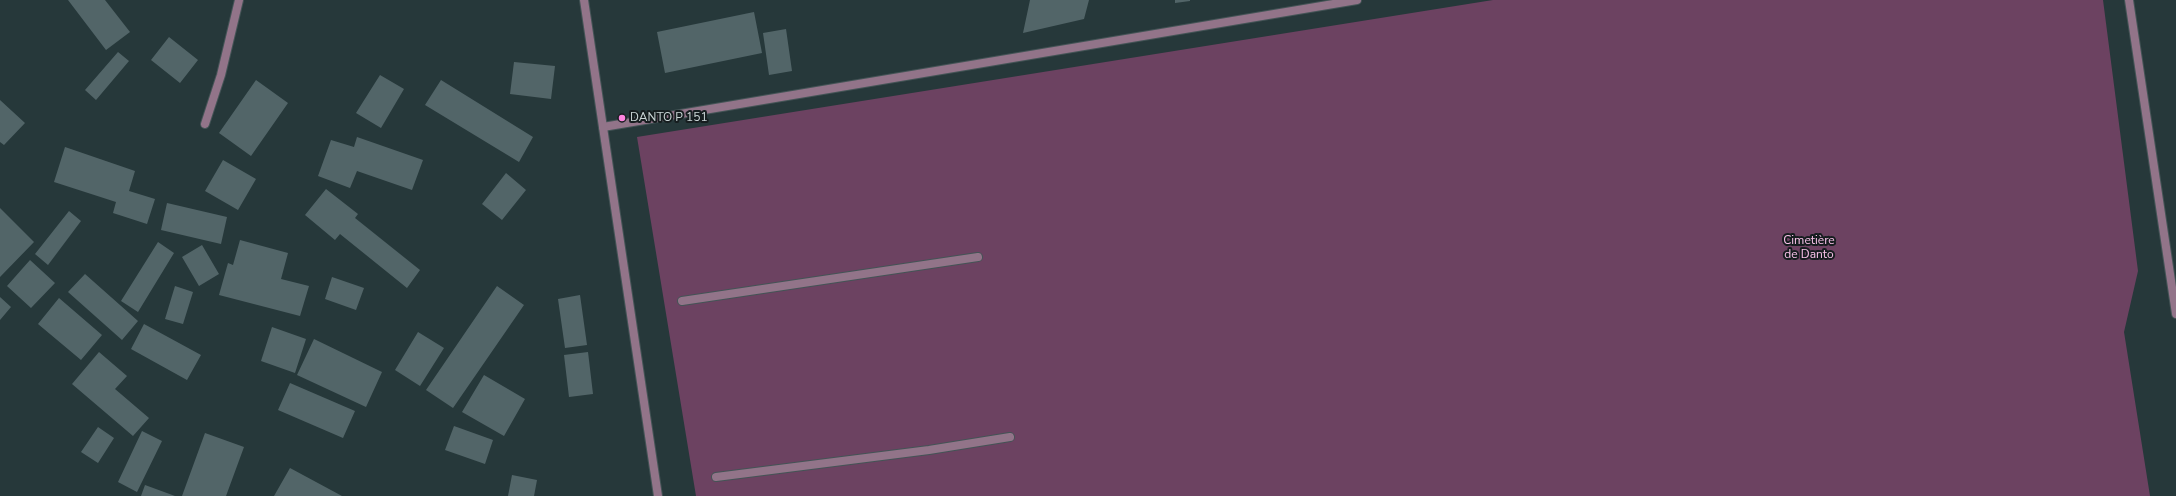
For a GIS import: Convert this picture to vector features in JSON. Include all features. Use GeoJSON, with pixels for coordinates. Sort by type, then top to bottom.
{"type":"FeatureCollection","features":[{"type":"Feature","properties":{"kind":"street"},"geometry":{"type":"LineString","coordinates":[[205,124],[221,75],[239,0]]}},
{"type":"Feature","properties":{"kind":"street"},"geometry":{"type":"LineString","coordinates":[[584,0],[658,496]]}},
{"type":"Feature","properties":{"kind":"street"},"geometry":{"type":"LineString","coordinates":[[603,127],[1357,0]]}},
{"type":"Feature","properties":{"kind":"street"},"geometry":{"type":"LineString","coordinates":[[2129,0],[2176,314]]}},
{"type":"Feature","properties":{"kind":"street"},"geometry":{"type":"LineString","coordinates":[[682,301],[978,257]]}},
{"type":"Feature","properties":{"kind":"street"},"geometry":{"type":"LineString","coordinates":[[716,476],[929,450],[1010,437]]}},
{"type":"Feature","properties":{"kind":"green space","name":"Cimetière de Danto"},"geometry":{"type":"Polygon","coordinates":[[[1493,0],[2103,0],[2138,271],[2124,332],[2150,496],[696,496],[637,137],[1493,0]]]}},
{"type":"Feature","properties":{"kind":"building"},"geometry":{"type":"Polygon","coordinates":[[[68,0],[105,0],[130,32],[106,50],[68,0]]]}},
{"type":"Feature","properties":{"kind":"building"},"geometry":{"type":"Polygon","coordinates":[[[1030,0],[1089,0],[1084,19],[1023,33],[1030,0]]]}},
{"type":"Feature","properties":{"kind":"building"},"geometry":{"type":"Polygon","coordinates":[[[1175,0],[1190,0],[1190,1],[1175,3],[1175,0]]]}},
{"type":"Feature","properties":{"kind":"building"},"geometry":{"type":"Polygon","coordinates":[[[754,12],[762,53],[665,73],[657,32],[754,12]]]}},
{"type":"Feature","properties":{"kind":"building"},"geometry":{"type":"Polygon","coordinates":[[[786,29],[792,71],[769,75],[763,33],[786,29]]]}},
{"type":"Feature","properties":{"kind":"building"},"geometry":{"type":"Polygon","coordinates":[[[169,37],[198,60],[180,83],[151,60],[169,37]]]}},
{"type":"Feature","properties":{"kind":"building"},"geometry":{"type":"Polygon","coordinates":[[[118,52],[129,61],[96,100],[85,90],[118,52]]]}},
{"type":"Feature","properties":{"kind":"building"},"geometry":{"type":"Polygon","coordinates":[[[514,62],[555,66],[551,99],[510,94],[514,62]]]}},
{"type":"Feature","properties":{"kind":"building"},"geometry":{"type":"Polygon","coordinates":[[[380,75],[404,89],[381,128],[356,113],[380,75]]]}},
{"type":"Feature","properties":{"kind":"building"},"geometry":{"type":"Polygon","coordinates":[[[256,80],[288,103],[251,156],[219,133],[256,80]]]}},
{"type":"Feature","properties":{"kind":"building"},"geometry":{"type":"Polygon","coordinates":[[[441,80],[533,137],[519,162],[425,105],[441,80]]]}},
{"type":"Feature","properties":{"kind":"building"},"geometry":{"type":"Polygon","coordinates":[[[0,100],[25,123],[4,145],[0,142],[0,100]]]}},
{"type":"Feature","properties":{"kind":"building"},"geometry":{"type":"Polygon","coordinates":[[[357,137],[423,160],[412,190],[357,171],[350,188],[318,176],[331,140],[354,147],[357,137]]]}},
{"type":"Feature","properties":{"kind":"building"},"geometry":{"type":"Polygon","coordinates":[[[65,147],[135,171],[129,191],[155,199],[147,224],[113,213],[116,202],[54,182],[65,147]]]}},
{"type":"Feature","properties":{"kind":"building"},"geometry":{"type":"Polygon","coordinates":[[[223,160],[256,179],[238,210],[205,191],[223,160]]]}},
{"type":"Feature","properties":{"kind":"building"},"geometry":{"type":"Polygon","coordinates":[[[506,173],[526,190],[502,220],[482,204],[506,173]]]}},
{"type":"Feature","properties":{"kind":"building"},"geometry":{"type":"Polygon","coordinates":[[[326,189],[358,214],[355,218],[420,270],[407,288],[340,234],[335,240],[305,215],[326,189]]]}},
{"type":"Feature","properties":{"kind":"building"},"geometry":{"type":"Polygon","coordinates":[[[167,203],[227,217],[221,244],[161,230],[167,203]]]}},
{"type":"Feature","properties":{"kind":"building"},"geometry":{"type":"Polygon","coordinates":[[[0,208],[34,242],[0,277],[0,208]]]}},
{"type":"Feature","properties":{"kind":"building"},"geometry":{"type":"Polygon","coordinates":[[[69,211],[81,221],[48,265],[35,254],[69,211]]]}},
{"type":"Feature","properties":{"kind":"building"},"geometry":{"type":"Polygon","coordinates":[[[240,240],[288,253],[281,279],[309,286],[300,316],[219,295],[228,263],[233,265],[240,240]]]}},
{"type":"Feature","properties":{"kind":"building"},"geometry":{"type":"Polygon","coordinates":[[[158,242],[174,253],[138,312],[121,301],[158,242]]]}},
{"type":"Feature","properties":{"kind":"building"},"geometry":{"type":"Polygon","coordinates":[[[202,245],[219,274],[199,286],[182,257],[202,245]]]}},
{"type":"Feature","properties":{"kind":"building"},"geometry":{"type":"Polygon","coordinates":[[[30,260],[55,283],[31,308],[7,286],[30,260]]]}},
{"type":"Feature","properties":{"kind":"building"},"geometry":{"type":"Polygon","coordinates":[[[85,274],[138,321],[122,340],[68,292],[85,274]]]}},
{"type":"Feature","properties":{"kind":"building"},"geometry":{"type":"Polygon","coordinates":[[[332,277],[364,288],[356,310],[325,299],[332,277]]]}},
{"type":"Feature","properties":{"kind":"building"},"geometry":{"type":"Polygon","coordinates":[[[175,286],[193,292],[183,324],[165,319],[175,286]]]}},
{"type":"Feature","properties":{"kind":"building"},"geometry":{"type":"Polygon","coordinates":[[[497,286],[524,305],[453,408],[426,390],[497,286]]]}},
{"type":"Feature","properties":{"kind":"building"},"geometry":{"type":"Polygon","coordinates":[[[580,295],[587,345],[565,348],[558,299],[580,295]]]}},
{"type":"Feature","properties":{"kind":"building"},"geometry":{"type":"Polygon","coordinates":[[[0,297],[11,307],[0,320],[0,297]]]}},
{"type":"Feature","properties":{"kind":"building"},"geometry":{"type":"Polygon","coordinates":[[[59,298],[102,335],[81,360],[38,324],[59,298]]]}},
{"type":"Feature","properties":{"kind":"building"},"geometry":{"type":"Polygon","coordinates":[[[144,324],[201,355],[187,380],[131,349],[144,324]]]}},
{"type":"Feature","properties":{"kind":"building"},"geometry":{"type":"Polygon","coordinates":[[[272,327],[306,339],[295,373],[261,361],[272,327]]]}},
{"type":"Feature","properties":{"kind":"building"},"geometry":{"type":"Polygon","coordinates":[[[418,332],[444,348],[420,386],[395,370],[418,332]]]}},
{"type":"Feature","properties":{"kind":"building"},"geometry":{"type":"Polygon","coordinates":[[[314,339],[382,372],[366,407],[297,375],[314,339]]]}},
{"type":"Feature","properties":{"kind":"building"},"geometry":{"type":"Polygon","coordinates":[[[99,352],[127,376],[115,389],[149,418],[133,436],[72,384],[99,352]]]}},
{"type":"Feature","properties":{"kind":"building"},"geometry":{"type":"Polygon","coordinates":[[[588,352],[593,394],[569,397],[564,355],[588,352]]]}},
{"type":"Feature","properties":{"kind":"building"},"geometry":{"type":"Polygon","coordinates":[[[484,375],[525,399],[504,436],[462,412],[484,375]]]}},
{"type":"Feature","properties":{"kind":"building"},"geometry":{"type":"Polygon","coordinates":[[[290,383],[355,411],[343,438],[278,410],[290,383]]]}},
{"type":"Feature","properties":{"kind":"building"},"geometry":{"type":"Polygon","coordinates":[[[454,426],[493,440],[485,464],[445,450],[454,426]]]}},
{"type":"Feature","properties":{"kind":"building"},"geometry":{"type":"Polygon","coordinates":[[[98,427],[114,438],[98,463],[81,452],[98,427]]]}},
{"type":"Feature","properties":{"kind":"building"},"geometry":{"type":"Polygon","coordinates":[[[142,431],[162,441],[137,492],[118,482],[142,431]]]}},
{"type":"Feature","properties":{"kind":"building"},"geometry":{"type":"Polygon","coordinates":[[[205,433],[244,447],[226,496],[182,496],[205,433]]]}},
{"type":"Feature","properties":{"kind":"building"},"geometry":{"type":"Polygon","coordinates":[[[290,468],[342,496],[274,496],[290,468]]]}},
{"type":"Feature","properties":{"kind":"building"},"geometry":{"type":"Polygon","coordinates":[[[512,475],[537,480],[534,496],[508,496],[512,475]]]}},
{"type":"Feature","properties":{"kind":"building"},"geometry":{"type":"Polygon","coordinates":[[[145,485],[175,496],[141,496],[145,485]]]}},
{"type":"Feature","properties":{"kind":"place","name":"DANTO P 151"},"geometry":{"type":"Point","coordinates":[622,118]}}]}
